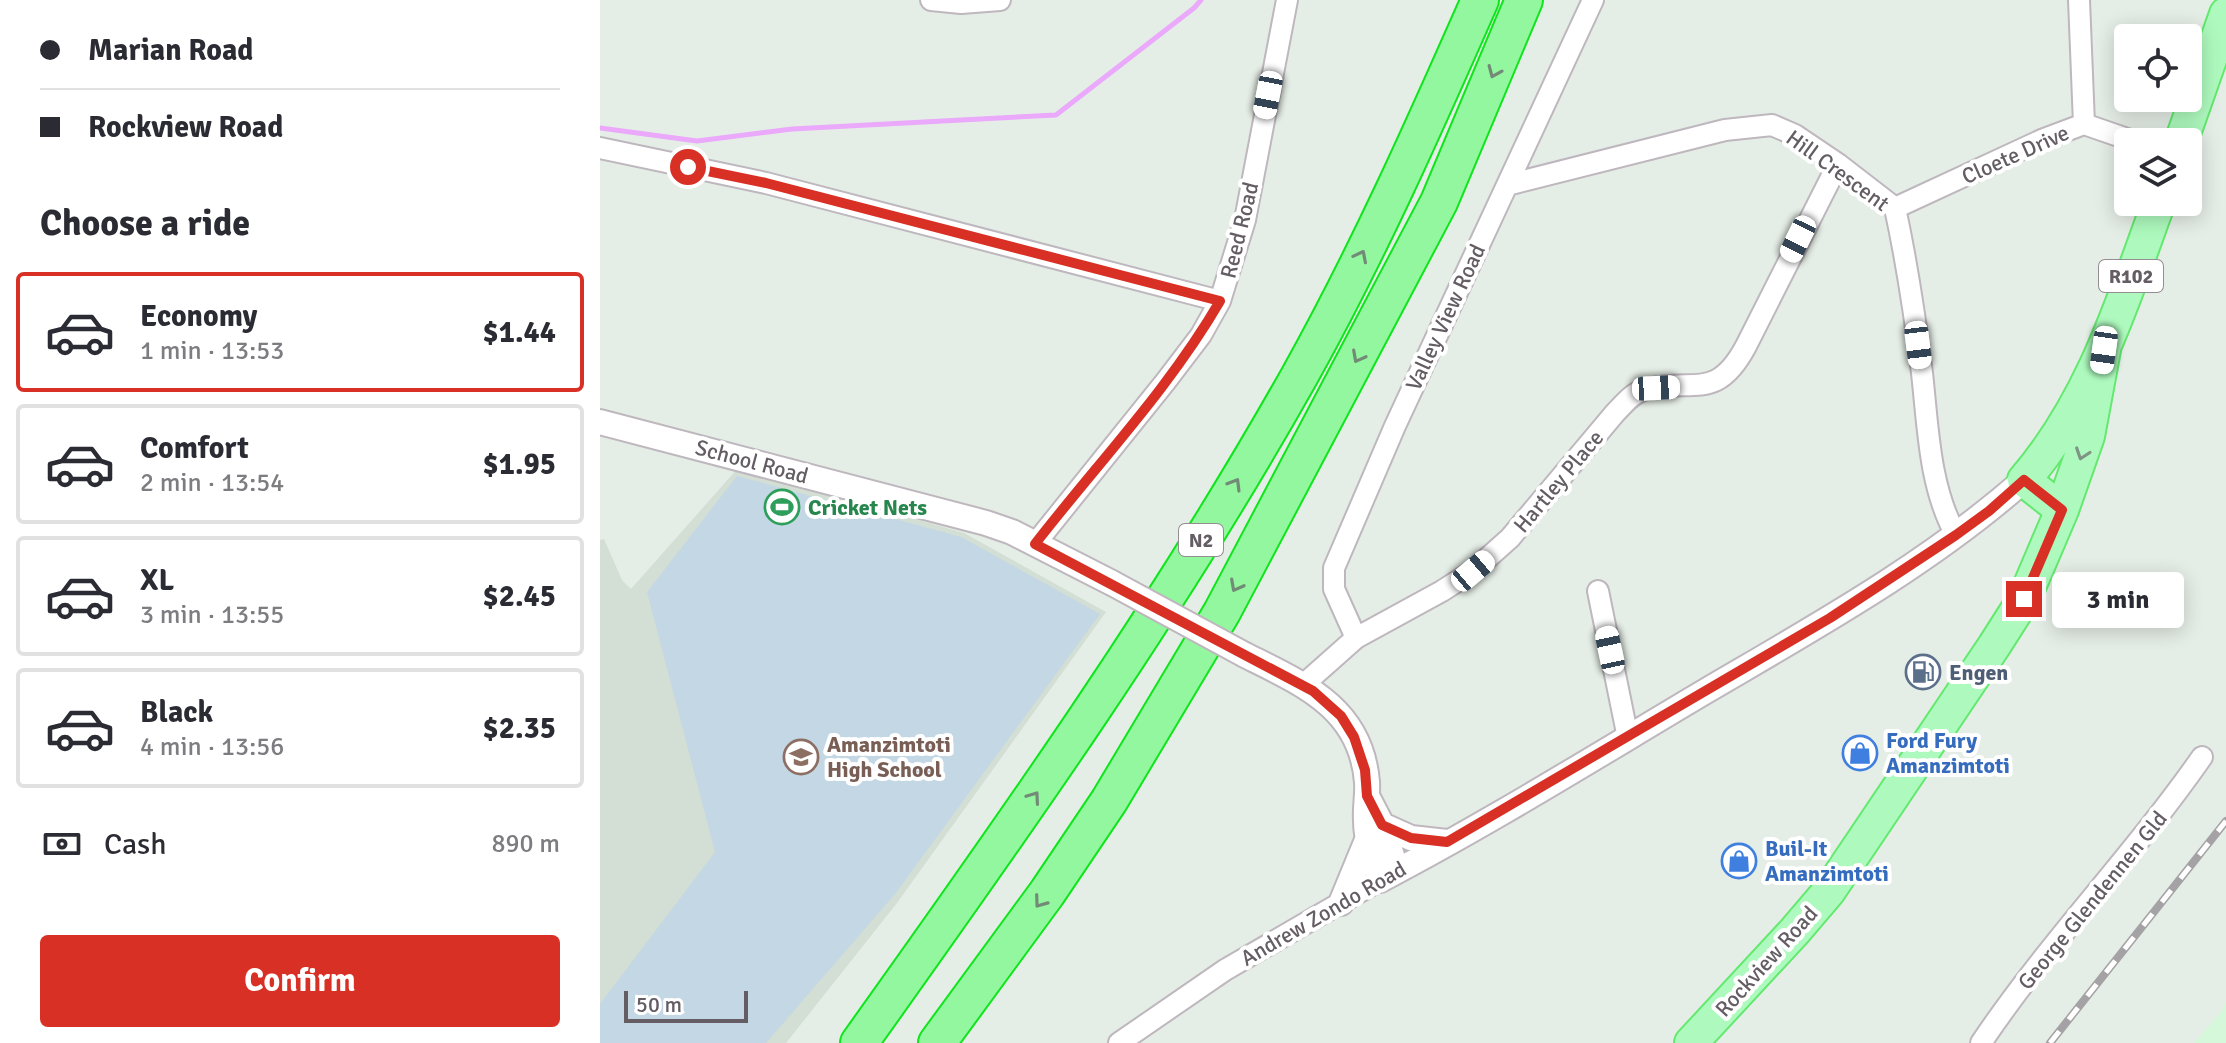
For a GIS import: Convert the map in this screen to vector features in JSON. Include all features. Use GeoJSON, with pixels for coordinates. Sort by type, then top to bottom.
{"type":"FeatureCollection","features":[{"type":"Feature","properties":{"kind":"highway","name":"N2"},"geometry":{"type":"LineString","coordinates":[[859,1043],[1001,844],[1145,632],[1300,374],[1401,178],[1480,0]]}},
{"type":"Feature","properties":{"kind":"highway","name":"N2"},"geometry":{"type":"LineString","coordinates":[[937,1043],[1047,893],[1109,801],[1222,612],[1439,202],[1524,0]]}},
{"type":"Feature","properties":{"kind":"highway"},"geometry":{"type":"LineString","coordinates":[[831,1043],[967,870],[985,853],[1001,844]]}},
{"type":"Feature","properties":{"kind":"main road"},"geometry":{"type":"LineString","coordinates":[[2186,128],[2226,14]]}},
{"type":"Feature","properties":{"kind":"main road","name":"Andrew Zondo Road"},"geometry":{"type":"LineString","coordinates":[[2024,480],[2064,429],[2104,350],[2154,216]]}},
{"type":"Feature","properties":{"kind":"main road","name":"Rockview Road"},"geometry":{"type":"LineString","coordinates":[[1691,1043],[1794,932],[1842,874],[2014,617],[2062,510],[2088,436],[2104,350]]}},
{"type":"Feature","properties":{"kind":"main road"},"geometry":{"type":"LineString","coordinates":[[2024,480],[2062,510]]}},
{"type":"Feature","properties":{"kind":"street"},"geometry":{"type":"LineString","coordinates":[[931,0],[961,3],[1000,0]]}},
{"type":"Feature","properties":{"kind":"street","name":"Reed Road"},"geometry":{"type":"LineString","coordinates":[[1035,544],[1166,381],[1201,335],[1220,301],[1245,220],[1287,0]]}},
{"type":"Feature","properties":{"kind":"street","name":"Valley View Road"},"geometry":{"type":"LineString","coordinates":[[1356,638],[1334,589],[1334,568],[1395,426],[1593,0]]}},
{"type":"Feature","properties":{"kind":"street"},"geometry":{"type":"LineString","coordinates":[[2079,0],[2084,124]]}},
{"type":"Feature","properties":{"kind":"street","name":"Hill Crescent"},"geometry":{"type":"LineString","coordinates":[[1507,185],[1725,130],[1761,124],[1782,128],[1838,164],[1895,208],[1912,298],[1939,490],[1956,535]]}},
{"type":"Feature","properties":{"kind":"street","name":"Cloete Drive"},"geometry":{"type":"LineString","coordinates":[[1895,208],[2084,124],[2114,134]]}},
{"type":"Feature","properties":{"kind":"street"},"geometry":{"type":"LineString","coordinates":[[600,148],[766,183],[1220,301]]}},
{"type":"Feature","properties":{"kind":"street","name":"Hartley Place"},"geometry":{"type":"LineString","coordinates":[[1303,685],[1356,638],[1442,591],[1492,555],[1634,394],[1643,390],[1699,386],[1720,379],[1730,371],[1746,346],[1838,164]]}},
{"type":"Feature","properties":{"kind":"street","name":"School Road"},"geometry":{"type":"LineString","coordinates":[[600,422],[927,506],[1012,532],[1303,685],[1329,703],[1347,725],[1365,770],[1375,833],[1389,875]]}},
{"type":"Feature","properties":{"kind":"street","name":"Andrew Zondo Road"},"geometry":{"type":"LineString","coordinates":[[1131,1039],[1225,970],[1830,618],[1956,535],[2024,480]]}},
{"type":"Feature","properties":{"kind":"street"},"geometry":{"type":"LineString","coordinates":[[1598,591],[1628,738]]}},
{"type":"Feature","properties":{"kind":"street","name":"George Glendennen Gld"},"geometry":{"type":"LineString","coordinates":[[1981,1043],[2013,998],[2160,816],[2202,757]]}},
{"type":"Feature","properties":{"kind":"street"},"geometry":{"type":"LineString","coordinates":[[1341,903],[1375,833],[1447,842]]}},
{"type":"Feature","properties":{"kind":"shaded area","name":"Amanzimtoti High School"},"geometry":{"type":"Polygon","coordinates":[[[738,468],[964,533],[1106,612],[897,903],[786,1043],[600,1043],[600,540],[604,539],[622,580],[631,589],[738,468]]]}},
{"type":"Feature","properties":{"kind":"shaded area","name":"Amanzimtoti High School"},"geometry":{"type":"Polygon","coordinates":[[[737,476],[961,537],[1100,614],[895,894],[766,1043],[600,1043],[600,1004],[715,852],[647,592],[737,476]]]}},
{"type":"Feature","properties":{"kind":"sand"},"geometry":{"type":"Polygon","coordinates":[[[2226,1002],[2226,1043],[2194,1043],[2221,1012],[2226,1002]]]}},
{"type":"Feature","properties":{"kind":"waterway"},"geometry":{"type":"LineString","coordinates":[[600,128],[697,141],[792,129],[1056,115],[1201,0]]}},
{"type":"Feature","properties":{"kind":"railway"},"geometry":{"type":"LineString","coordinates":[[2050,1043],[2226,821]]}},
{"type":"Feature","properties":{"kind":"place","name":"Cricket Nets"},"geometry":{"type":"Point","coordinates":[782,507]}},
{"type":"Feature","properties":{"kind":"place","name":"Engen"},"geometry":{"type":"Point","coordinates":[1923,672]}},
{"type":"Feature","properties":{"kind":"place","name":"Ford Fury Amanzimtoti"},"geometry":{"type":"Point","coordinates":[1860,753]}},
{"type":"Feature","properties":{"kind":"place","name":"Amanzimtoti High School"},"geometry":{"type":"Point","coordinates":[801,757]}},
{"type":"Feature","properties":{"kind":"place","name":"Buil-It Amanzimtoti"},"geometry":{"type":"Point","coordinates":[1739,861]}},
{"type":"Feature","properties":{"kind":"route"},"geometry":{"type":"LineString","coordinates":[[688,167],[766,183],[1220,301],[1201,335],[1166,381],[1035,544],[1303,685],[1329,703],[1354,737],[1365,770],[1367,796],[1382,825],[1411,838],[1447,842],[1628,738],[1830,618],[1956,535],[2024,480],[2062,510],[2024,599]]}}]}
